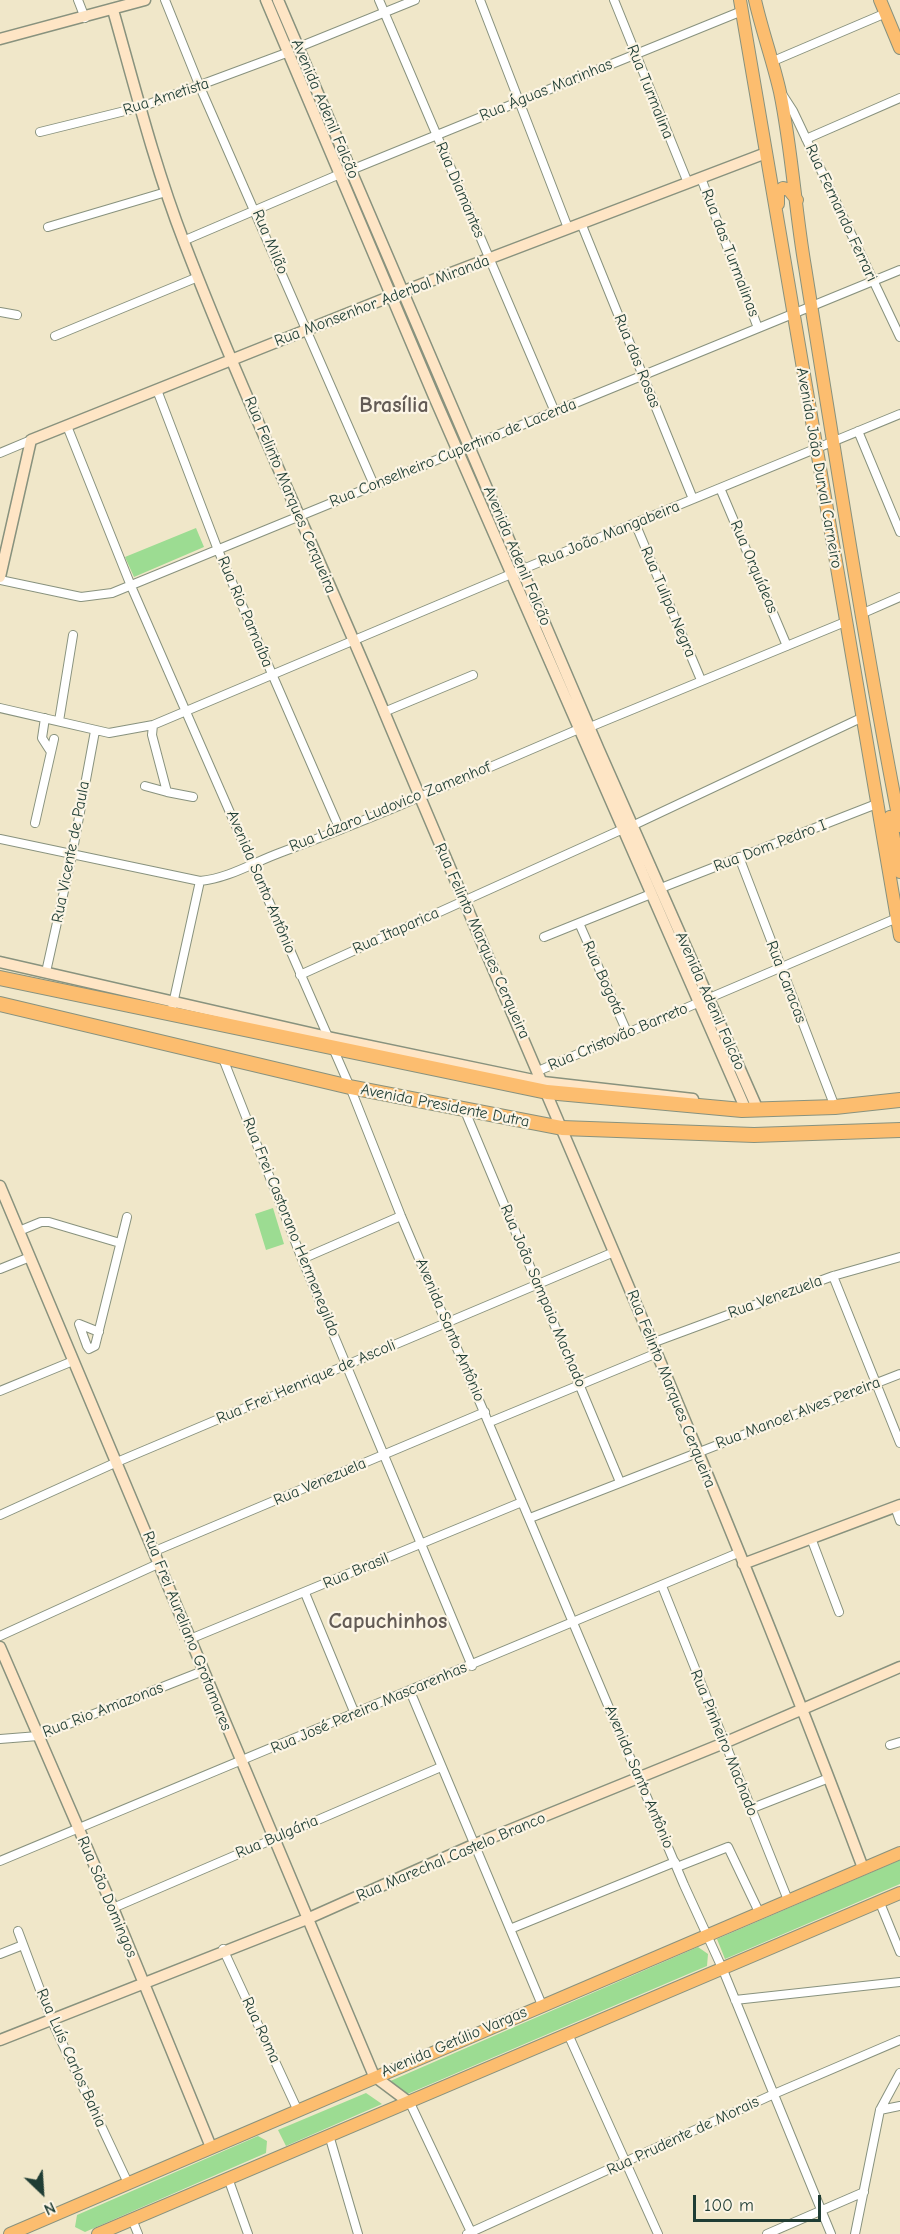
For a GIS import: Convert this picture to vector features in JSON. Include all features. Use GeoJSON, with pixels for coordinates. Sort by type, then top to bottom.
{"type":"FeatureCollection","features":[{"type":"Feature","properties":{"kind":"highway","name":"Avenida Presidente Dutra"},"geometry":{"type":"LineString","coordinates":[[0,978],[116,995],[330,1043],[545,1087],[749,1110],[835,1107],[900,1100]]}},
{"type":"Feature","properties":{"kind":"highway","name":"Avenida Presidente Dutra"},"geometry":{"type":"LineString","coordinates":[[0,1004],[221,1054],[350,1087],[562,1128],[754,1135],[900,1130]]}},
{"type":"Feature","properties":{"kind":"main road","name":"Avenida João Durval Carneiro"},"geometry":{"type":"LineString","coordinates":[[755,0],[780,97],[861,614],[897,796],[900,826]]}},
{"type":"Feature","properties":{"kind":"main road"},"geometry":{"type":"LineString","coordinates":[[880,0],[900,48]]}},
{"type":"Feature","properties":{"kind":"main road","name":"Avenida João Durval Carneiro"},"geometry":{"type":"LineString","coordinates":[[741,5],[900,936]]}},
{"type":"Feature","properties":{"kind":"main road"},"geometry":{"type":"LineString","coordinates":[[752,63],[765,107],[775,110],[780,97]]}},
{"type":"Feature","properties":{"kind":"main road"},"geometry":{"type":"LineString","coordinates":[[777,219],[777,194],[780,189],[789,190],[797,200]]}},
{"type":"Feature","properties":{"kind":"main road"},"geometry":{"type":"LineString","coordinates":[[897,796],[890,814],[900,872]]}},
{"type":"Feature","properties":{"kind":"main road"},"geometry":{"type":"LineString","coordinates":[[879,803],[890,814]]}},
{"type":"Feature","properties":{"kind":"main road","name":"Avenida Getúlio Vargas"},"geometry":{"type":"LineString","coordinates":[[10,2234],[298,2111],[374,2076],[900,1853]]}},
{"type":"Feature","properties":{"kind":"main road"},"geometry":{"type":"LineString","coordinates":[[98,2234],[900,1893]]}},
{"type":"Feature","properties":{"kind":"street"},"geometry":{"type":"LineString","coordinates":[[78,0],[86,18]]}},
{"type":"Feature","properties":{"kind":"street"},"geometry":{"type":"LineString","coordinates":[[0,39],[86,18],[145,0]]}},
{"type":"Feature","properties":{"kind":"street","name":"Rua Milão"},"geometry":{"type":"LineString","coordinates":[[165,0],[200,87],[256,210],[374,485]]}},
{"type":"Feature","properties":{"kind":"street","name":"Avenida Adenil Falcão"},"geometry":{"type":"LineString","coordinates":[[266,0],[294,50],[363,196],[523,569],[584,728],[628,827],[661,888],[697,1003],[749,1110]]}},
{"type":"Feature","properties":{"kind":"street","name":"Avenida Adenil Falcão"},"geometry":{"type":"LineString","coordinates":[[278,0],[340,174],[391,297],[512,573],[561,673]]}},
{"type":"Feature","properties":{"kind":"street","name":"Rua Diamantes"},"geometry":{"type":"LineString","coordinates":[[379,0],[555,412]]}},
{"type":"Feature","properties":{"kind":"street","name":"Rua Ametista"},"geometry":{"type":"LineString","coordinates":[[40,132],[141,107],[200,87],[415,0]]}},
{"type":"Feature","properties":{"kind":"street"},"geometry":{"type":"LineString","coordinates":[[480,0],[568,228]]}},
{"type":"Feature","properties":{"kind":"street","name":"Rua Turmalina"},"geometry":{"type":"LineString","coordinates":[[614,0],[688,183]]}},
{"type":"Feature","properties":{"kind":"street","name":"Rua Águas Marinhas"},"geometry":{"type":"LineString","coordinates":[[351,170],[634,54],[741,5]]}},
{"type":"Feature","properties":{"kind":"street","name":"Rua Felinto Marques Cerqueira"},"geometry":{"type":"LineString","coordinates":[[113,10],[166,192],[183,241],[655,1348],[802,1709],[863,1868]]}},
{"type":"Feature","properties":{"kind":"street"},"geometry":{"type":"LineString","coordinates":[[771,62],[886,13]]}},
{"type":"Feature","properties":{"kind":"street","name":"Rua Fernando Ferrari"},"geometry":{"type":"LineString","coordinates":[[780,97],[806,139],[900,337]]}},
{"type":"Feature","properties":{"kind":"street"},"geometry":{"type":"LineString","coordinates":[[806,139],[900,99]]}},
{"type":"Feature","properties":{"kind":"street","name":"Rua Monsenhor Aderbal Miranda"},"geometry":{"type":"LineString","coordinates":[[0,453],[404,291],[766,153]]}},
{"type":"Feature","properties":{"kind":"street"},"geometry":{"type":"LineString","coordinates":[[183,241],[340,174]]}},
{"type":"Feature","properties":{"kind":"street","name":"Rua das Turmalinas"},"geometry":{"type":"LineString","coordinates":[[701,178],[758,328]]}},
{"type":"Feature","properties":{"kind":"street"},"geometry":{"type":"LineString","coordinates":[[48,227],[166,192]]}},
{"type":"Feature","properties":{"kind":"street"},"geometry":{"type":"LineString","coordinates":[[351,201],[363,196]]}},
{"type":"Feature","properties":{"kind":"street","name":"Rua das Rosas"},"geometry":{"type":"LineString","coordinates":[[581,223],[693,500]]}},
{"type":"Feature","properties":{"kind":"street","name":"Rua Conselheiro Cupertino de Lacerda"},"geometry":{"type":"LineString","coordinates":[[0,578],[81,597],[112,593],[298,515],[644,377],[900,270]]}},
{"type":"Feature","properties":{"kind":"street"},"geometry":{"type":"LineString","coordinates":[[54,336],[198,277]]}},
{"type":"Feature","properties":{"kind":"street"},"geometry":{"type":"LineString","coordinates":[[0,312],[17,315]]}},
{"type":"Feature","properties":{"kind":"street","name":"Rua Rio Parnaíba"},"geometry":{"type":"LineString","coordinates":[[156,390],[218,550],[340,830]]}},
{"type":"Feature","properties":{"kind":"street"},"geometry":{"type":"LineString","coordinates":[[435,399],[447,393]]}},
{"type":"Feature","properties":{"kind":"street","name":"Rua João Mangabeira"},"geometry":{"type":"LineString","coordinates":[[0,708],[95,731],[128,732],[153,725],[512,573],[900,414]]}},
{"type":"Feature","properties":{"kind":"street","name":"Avenida Santo Antônio"},"geometry":{"type":"LineString","coordinates":[[67,426],[131,586],[350,1087],[401,1216],[676,1865],[723,1970],[831,2234]]}},
{"type":"Feature","properties":{"kind":"street"},"geometry":{"type":"LineString","coordinates":[[858,431],[900,532]]}},
{"type":"Feature","properties":{"kind":"street"},"geometry":{"type":"LineString","coordinates":[[0,578],[31,440]]}},
{"type":"Feature","properties":{"kind":"street","name":"Rua Orquídeas"},"geometry":{"type":"LineString","coordinates":[[720,488],[787,646]]}},
{"type":"Feature","properties":{"kind":"street","name":"Rua Tulipa Negra"},"geometry":{"type":"LineString","coordinates":[[635,523],[701,680]]}},
{"type":"Feature","properties":{"kind":"street"},"geometry":{"type":"LineString","coordinates":[[861,614],[900,597]]}},
{"type":"Feature","properties":{"kind":"street","name":"Rua Lázaro Ludovico Zamenhof"},"geometry":{"type":"LineString","coordinates":[[200,881],[230,875],[252,862],[340,830],[845,622]]}},
{"type":"Feature","properties":{"kind":"street"},"geometry":{"type":"LineString","coordinates":[[59,721],[74,635]]}},
{"type":"Feature","properties":{"kind":"street"},"geometry":{"type":"LineString","coordinates":[[384,712],[473,675]]}},
{"type":"Feature","properties":{"kind":"street"},"geometry":{"type":"LineString","coordinates":[[45,718],[42,738],[51,752]]}},
{"type":"Feature","properties":{"kind":"street","name":"Rua Itaparica"},"geometry":{"type":"LineString","coordinates":[[300,975],[628,827],[861,718]]}},
{"type":"Feature","properties":{"kind":"street"},"geometry":{"type":"LineString","coordinates":[[153,725],[152,735],[167,792]]}},
{"type":"Feature","properties":{"kind":"street","name":"Rua Vicente de Paula"},"geometry":{"type":"LineString","coordinates":[[46,972],[72,855],[95,731]]}},
{"type":"Feature","properties":{"kind":"street"},"geometry":{"type":"LineString","coordinates":[[35,823],[54,738]]}},
{"type":"Feature","properties":{"kind":"street"},"geometry":{"type":"LineString","coordinates":[[145,786],[193,797]]}},
{"type":"Feature","properties":{"kind":"street","name":"Rua Dom Pedro I"},"geometry":{"type":"LineString","coordinates":[[661,888],[879,803]]}},
{"type":"Feature","properties":{"kind":"street","name":"Avenida Adenil Falcão"},"geometry":{"type":"LineString","coordinates":[[628,827],[651,894],[685,960],[708,998],[749,1110]]}},
{"type":"Feature","properties":{"kind":"street"},"geometry":{"type":"LineString","coordinates":[[0,839],[200,881],[172,1007]]}},
{"type":"Feature","properties":{"kind":"street","name":"Rua Caracas"},"geometry":{"type":"LineString","coordinates":[[739,857],[835,1107]]}},
{"type":"Feature","properties":{"kind":"street"},"geometry":{"type":"LineString","coordinates":[[544,937],[651,894]]}},
{"type":"Feature","properties":{"kind":"street","name":"Rua Cristovão Barreto"},"geometry":{"type":"LineString","coordinates":[[538,1071],[897,918]]}},
{"type":"Feature","properties":{"kind":"street","name":"Rua Bogotá"},"geometry":{"type":"LineString","coordinates":[[579,923],[627,1032]]}},
{"type":"Feature","properties":{"kind":"street","name":"Avenida Presidente Dutra"},"geometry":{"type":"LineString","coordinates":[[0,962],[46,972],[116,995]]}},
{"type":"Feature","properties":{"kind":"street","name":"Rua Frei Castorano Hermenegildo"},"geometry":{"type":"LineString","coordinates":[[221,1054],[302,1259],[472,1666]]}},
{"type":"Feature","properties":{"kind":"street","name":"Rua João Sampaio Machado"},"geometry":{"type":"LineString","coordinates":[[465,1111],[620,1482]]}},
{"type":"Feature","properties":{"kind":"street","name":"Rua Frei Aureliano Grotamares"},"geometry":{"type":"LineString","coordinates":[[0,1186],[374,2076]]}},
{"type":"Feature","properties":{"kind":"street"},"geometry":{"type":"LineString","coordinates":[[302,1259],[401,1216]]}},
{"type":"Feature","properties":{"kind":"street"},"geometry":{"type":"LineString","coordinates":[[99,1332],[127,1217]]}},
{"type":"Feature","properties":{"kind":"street"},"geometry":{"type":"LineString","coordinates":[[19,1231],[49,1221],[120,1243]]}},
{"type":"Feature","properties":{"kind":"street","name":"Rua Frei Henrique de Ascoli"},"geometry":{"type":"LineString","coordinates":[[0,1515],[117,1462],[614,1252]]}},
{"type":"Feature","properties":{"kind":"street"},"geometry":{"type":"LineString","coordinates":[[0,1269],[30,1257]]}},
{"type":"Feature","properties":{"kind":"street","name":"Rua Venezuela"},"geometry":{"type":"LineString","coordinates":[[490,1422],[580,1386],[655,1348],[833,1276],[900,1257]]}},
{"type":"Feature","properties":{"kind":"street"},"geometry":{"type":"LineString","coordinates":[[833,1276],[900,1443]]}},
{"type":"Feature","properties":{"kind":"street"},"geometry":{"type":"LineString","coordinates":[[0,1391],[74,1361]]}},
{"type":"Feature","properties":{"kind":"street","name":"Rua Manoel Alves Pereira"},"geometry":{"type":"LineString","coordinates":[[530,1518],[900,1374]]}},
{"type":"Feature","properties":{"kind":"street","name":"Rua Venezuela"},"geometry":{"type":"LineString","coordinates":[[155,1551],[485,1412]]}},
{"type":"Feature","properties":{"kind":"street","name":"Rua Brasil"},"geometry":{"type":"LineString","coordinates":[[190,1639],[522,1502]]}},
{"type":"Feature","properties":{"kind":"street"},"geometry":{"type":"LineString","coordinates":[[743,1564],[897,1506],[900,1521]]}},
{"type":"Feature","properties":{"kind":"street"},"geometry":{"type":"LineString","coordinates":[[811,1538],[839,1612]]}},
{"type":"Feature","properties":{"kind":"street","name":"Rua José Pereira Mascarenhas"},"geometry":{"type":"LineString","coordinates":[[0,1861],[410,1692],[738,1553]]}},
{"type":"Feature","properties":{"kind":"street"},"geometry":{"type":"LineString","coordinates":[[0,1636],[160,1563]]}},
{"type":"Feature","properties":{"kind":"street","name":"Rua Pinheiro Machado"},"geometry":{"type":"LineString","coordinates":[[662,1586],[788,1900]]}},
{"type":"Feature","properties":{"kind":"street"},"geometry":{"type":"LineString","coordinates":[[305,1593],[355,1714]]}},
{"type":"Feature","properties":{"kind":"street","name":"Rua São Domingos"},"geometry":{"type":"LineString","coordinates":[[0,1647],[143,1981],[211,2147]]}},
{"type":"Feature","properties":{"kind":"street","name":"Rua Marechal Castelo Branco"},"geometry":{"type":"LineString","coordinates":[[0,2040],[143,1981],[307,1918],[474,1845],[724,1743],[900,1667]]}},
{"type":"Feature","properties":{"kind":"street","name":"Rua Rio Amazonas"},"geometry":{"type":"LineString","coordinates":[[0,1739],[38,1736],[203,1671]]}},
{"type":"Feature","properties":{"kind":"street"},"geometry":{"type":"LineString","coordinates":[[410,1692],[542,2005]]}},
{"type":"Feature","properties":{"kind":"street"},"geometry":{"type":"LineString","coordinates":[[890,1745],[900,1742]]}},
{"type":"Feature","properties":{"kind":"street","name":"Rua Bulgária"},"geometry":{"type":"LineString","coordinates":[[112,1908],[441,1767]]}},
{"type":"Feature","properties":{"kind":"street"},"geometry":{"type":"LineString","coordinates":[[750,1809],[829,1778]]}},
{"type":"Feature","properties":{"kind":"street"},"geometry":{"type":"LineString","coordinates":[[510,1929],[728,1847],[759,1912]]}},
{"type":"Feature","properties":{"kind":"street"},"geometry":{"type":"LineString","coordinates":[[880,1903],[900,1952]]}},
{"type":"Feature","properties":{"kind":"street","name":"Rua Luís Carlos Bahia"},"geometry":{"type":"LineString","coordinates":[[18,1931],[51,2019],[128,2183]]}},
{"type":"Feature","properties":{"kind":"street"},"geometry":{"type":"LineString","coordinates":[[0,1954],[23,1945]]}},
{"type":"Feature","properties":{"kind":"street","name":"Rua Roma"},"geometry":{"type":"LineString","coordinates":[[224,1949],[298,2111]]}},
{"type":"Feature","properties":{"kind":"street"},"geometry":{"type":"LineString","coordinates":[[735,2000],[900,1982]]}},
{"type":"Feature","properties":{"kind":"street"},"geometry":{"type":"LineString","coordinates":[[568,2034],[658,2234]]}},
{"type":"Feature","properties":{"kind":"street","name":"Rua Prudente de Morais"},"geometry":{"type":"LineString","coordinates":[[470,2233],[774,2094],[900,2040]]}},
{"type":"Feature","properties":{"kind":"street"},"geometry":{"type":"LineString","coordinates":[[855,2234],[880,2109],[900,2073]]}},
{"type":"Feature","properties":{"kind":"street"},"geometry":{"type":"LineString","coordinates":[[374,2076],[410,2103],[470,2233]]}},
{"type":"Feature","properties":{"kind":"street"},"geometry":{"type":"LineString","coordinates":[[880,2109],[900,2106]]}},
{"type":"Feature","properties":{"kind":"street"},"geometry":{"type":"LineString","coordinates":[[329,2135],[358,2234]]}},
{"type":"Feature","properties":{"kind":"street"},"geometry":{"type":"LineString","coordinates":[[228,2178],[248,2234]]}},
{"type":"Feature","properties":{"kind":"street"},"geometry":{"type":"LineString","coordinates":[[767,2234],[864,2192]]}},
{"type":"Feature","properties":{"kind":"street"},"geometry":{"type":"LineString","coordinates":[[132,2219],[138,2234]]}},
{"type":"Feature","properties":{"kind":"green space"},"geometry":{"type":"Polygon","coordinates":[[[196,528],[204,547],[134,577],[125,557],[196,528]]]}},
{"type":"Feature","properties":{"kind":"green space"},"geometry":{"type":"Polygon","coordinates":[[[273,1208],[284,1244],[266,1250],[255,1214],[273,1208]]]}},
{"type":"Feature","properties":{"kind":"green space"},"geometry":{"type":"Polygon","coordinates":[[[900,1860],[900,1884],[725,1959],[717,1939],[900,1860]]]}},
{"type":"Feature","properties":{"kind":"green space"},"geometry":{"type":"Polygon","coordinates":[[[698,1947],[708,1954],[707,1966],[405,2095],[388,2082],[698,1947]]]}},
{"type":"Feature","properties":{"kind":"green space"},"geometry":{"type":"Polygon","coordinates":[[[366,2093],[382,2104],[286,2146],[278,2130],[366,2093]]]}},
{"type":"Feature","properties":{"kind":"green space"},"geometry":{"type":"Polygon","coordinates":[[[258,2136],[267,2141],[266,2153],[85,2232],[75,2227],[77,2215],[258,2136]]]}},
{"type":"Feature","properties":{"kind":"district","name":"Brasília"},"geometry":{"type":"Point","coordinates":[394,406]}},
{"type":"Feature","properties":{"kind":"district","name":"Capuchinhos"},"geometry":{"type":"Point","coordinates":[388,1622]}}]}
